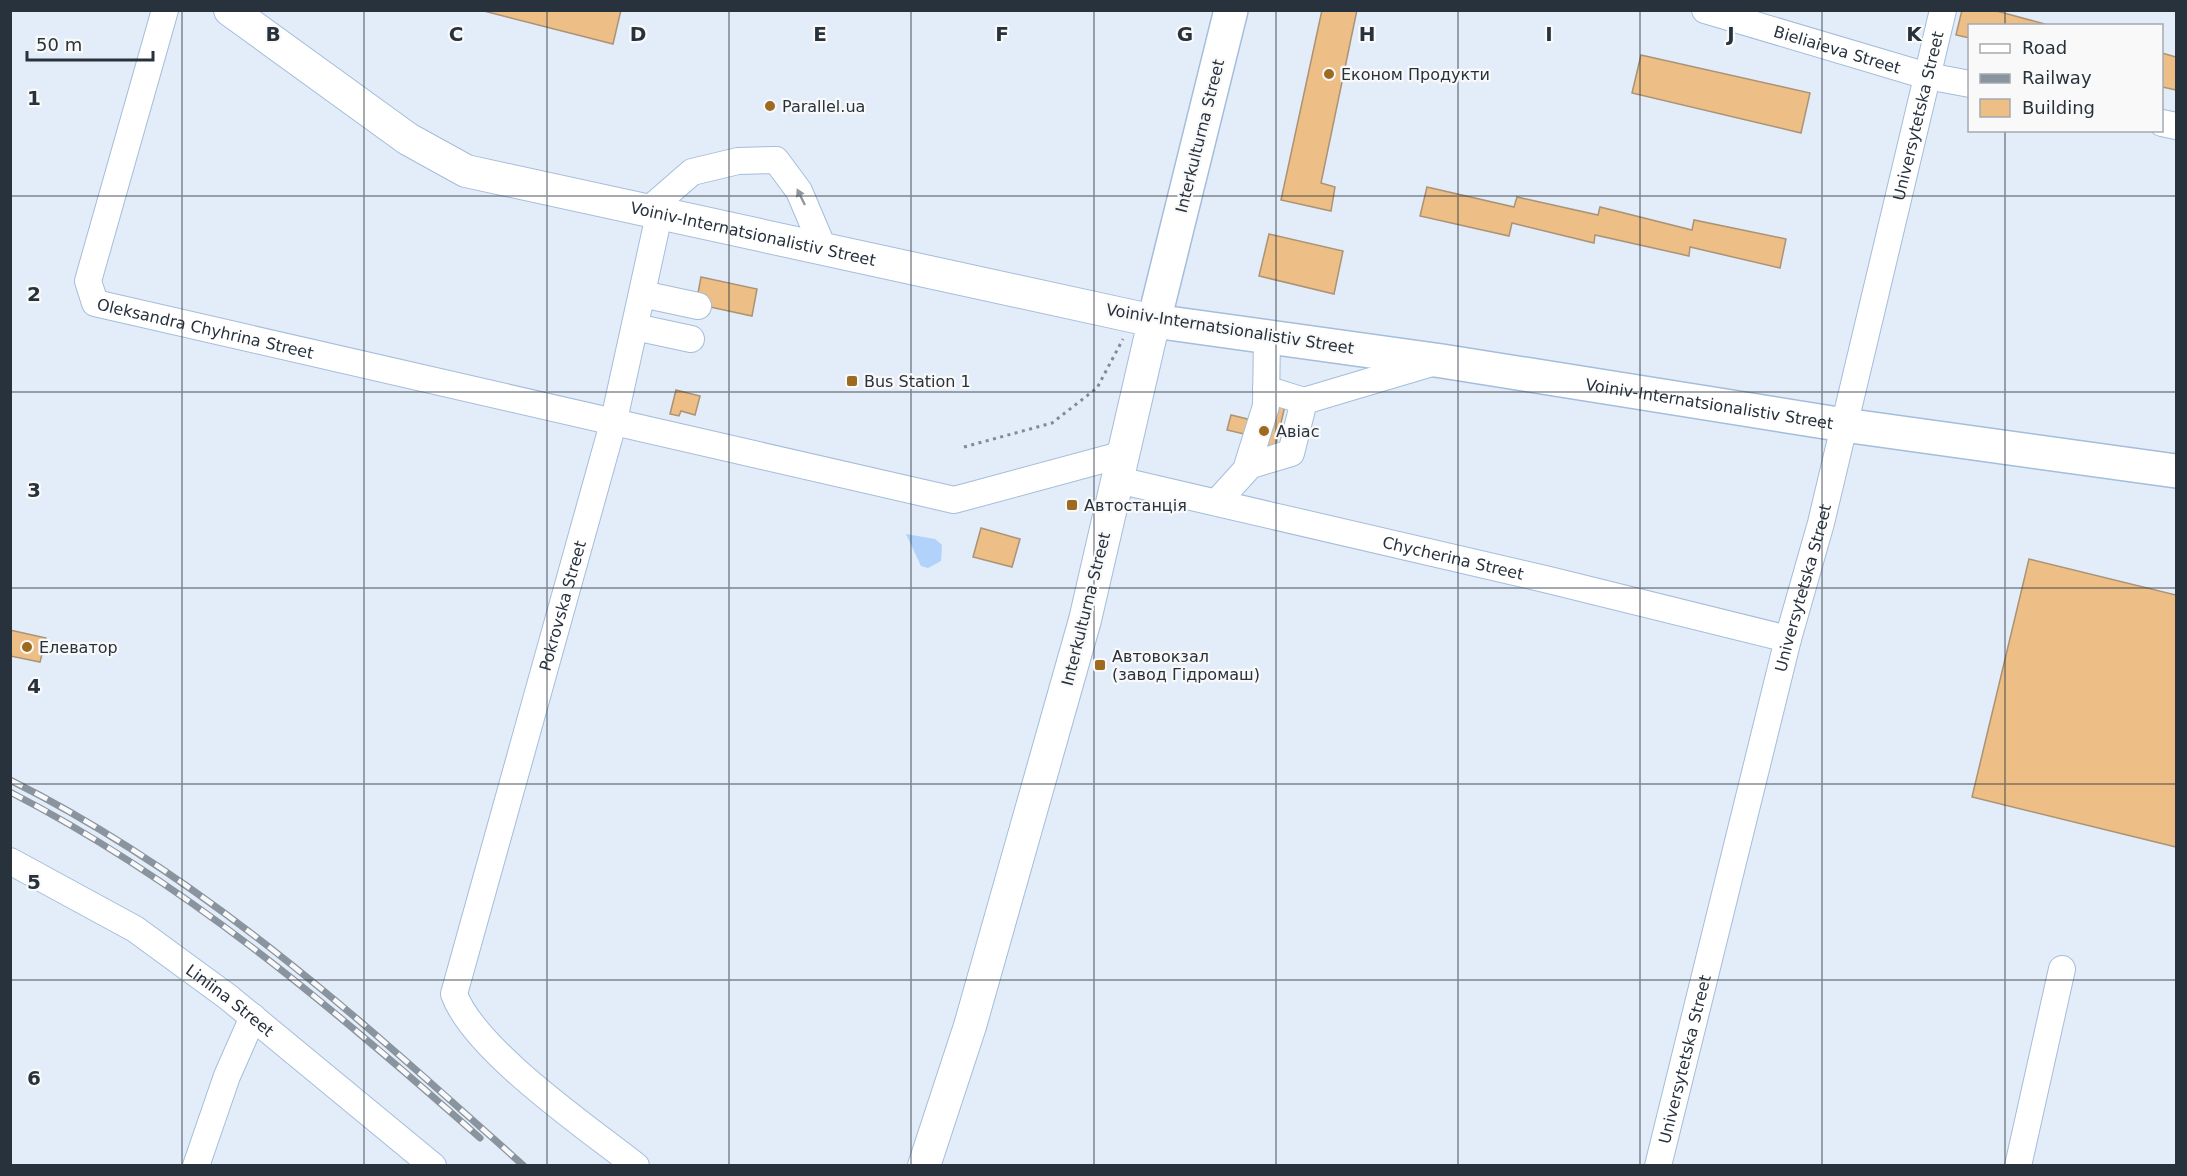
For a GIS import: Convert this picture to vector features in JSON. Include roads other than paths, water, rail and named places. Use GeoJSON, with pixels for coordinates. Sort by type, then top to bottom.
{"type":"FeatureCollection","features":[{"type":"Feature","properties":{"kind":"highway","name":"Interkulturna Street"},"geometry":{"type":"LineString","coordinates":[[1145,319],[1231,10]]}},
{"type":"Feature","properties":{"kind":"highway","name":"Voiniv-Internatsionalistiv Street"},"geometry":{"type":"LineString","coordinates":[[1145,319],[1442,360],[1844,424],[2176,471]]}},
{"type":"Feature","properties":{"kind":"main road","name":"Voiniv-Internatsionalistiv Street"},"geometry":{"type":"LineString","coordinates":[[230,10],[408,139],[466,171],[1145,319]]}},
{"type":"Feature","properties":{"kind":"main road","name":"Interkulturna Street"},"geometry":{"type":"LineString","coordinates":[[924,1166],[970,1026],[1085,620],[1121,467],[1145,319]]}},
{"type":"Feature","properties":{"kind":"street","name":"Oleksandra Chyhrina Street"},"geometry":{"type":"LineString","coordinates":[[165,10],[87,281],[94,303],[614,420]]}},
{"type":"Feature","properties":{"kind":"street","name":"Bieliaieva Street"},"geometry":{"type":"LineString","coordinates":[[1705,10],[1927,76],[1968,84]]}},
{"type":"Feature","properties":{"kind":"street","name":"Universytetska Street"},"geometry":{"type":"LineString","coordinates":[[1658,1166],[1788,639],[1821,523],[1943,10]]}},
{"type":"Feature","properties":{"kind":"street"},"geometry":{"type":"LineString","coordinates":[[652,213],[692,172],[738,161],[776,160],[799,190],[824,250]]}},
{"type":"Feature","properties":{"kind":"street","name":"Pokrovska Street"},"geometry":{"type":"LineString","coordinates":[[636,1166],[535,1087],[480,1035],[458,1005],[454,994],[614,420],[642,294],[652,213]]}},
{"type":"Feature","properties":{"kind":"street"},"geometry":{"type":"LineString","coordinates":[[642,294],[698,306]]}},
{"type":"Feature","properties":{"kind":"street"},"geometry":{"type":"LineString","coordinates":[[635,327],[691,339]]}},
{"type":"Feature","properties":{"kind":"street"},"geometry":{"type":"LineString","coordinates":[[1217,502],[1248,466],[1266,406],[1267,336]]}},
{"type":"Feature","properties":{"kind":"street"},"geometry":{"type":"LineString","coordinates":[[1266,389],[1304,401],[1442,360]]}},
{"type":"Feature","properties":{"kind":"street"},"geometry":{"type":"LineString","coordinates":[[1248,466],[1291,453],[1304,401]]}},
{"type":"Feature","properties":{"kind":"street"},"geometry":{"type":"LineString","coordinates":[[614,420],[954,500],[1121,467]]}},
{"type":"Feature","properties":{"kind":"street","name":"Chycherina Street"},"geometry":{"type":"LineString","coordinates":[[1121,467],[1217,502],[1788,639]]}},
{"type":"Feature","properties":{"kind":"street","name":"Liniina Street"},"geometry":{"type":"LineString","coordinates":[[10,861],[135,929],[253,1017],[433,1166]]}},
{"type":"Feature","properties":{"kind":"street"},"geometry":{"type":"LineString","coordinates":[[2018,1166],[2062,969]]}},
{"type":"Feature","properties":{"kind":"street"},"geometry":{"type":"LineString","coordinates":[[196,1166],[227,1076],[253,1017]]}},
{"type":"Feature","properties":{"kind":"railway"},"geometry":{"type":"LineString","coordinates":[[10,780],[150,861],[280,955],[342,1006],[524,1166]]}},
{"type":"Feature","properties":{"kind":"railway"},"geometry":{"type":"LineString","coordinates":[[10,792],[74,827],[137,866],[256,950],[313,995],[480,1138]]}},
{"type":"Feature","properties":{"kind":"place","name":"Економ Продукти"},"geometry":{"type":"Point","coordinates":[1329,74]}},
{"type":"Feature","properties":{"kind":"place","name":"Parallel.ua"},"geometry":{"type":"Point","coordinates":[770,106]}},
{"type":"Feature","properties":{"kind":"place","name":"Bus Station 1"},"geometry":{"type":"Point","coordinates":[852,381]}},
{"type":"Feature","properties":{"kind":"place","name":"Авіас"},"geometry":{"type":"Point","coordinates":[1264,431]}},
{"type":"Feature","properties":{"kind":"place","name":"Автостанція"},"geometry":{"type":"Point","coordinates":[1072,505]}},
{"type":"Feature","properties":{"kind":"place","name":"Елеватор"},"geometry":{"type":"Point","coordinates":[27,647]}},
{"type":"Feature","properties":{"kind":"place","name":"Автовокзал (завод Гідромаш)"},"geometry":{"type":"Point","coordinates":[1100,665]}}]}
